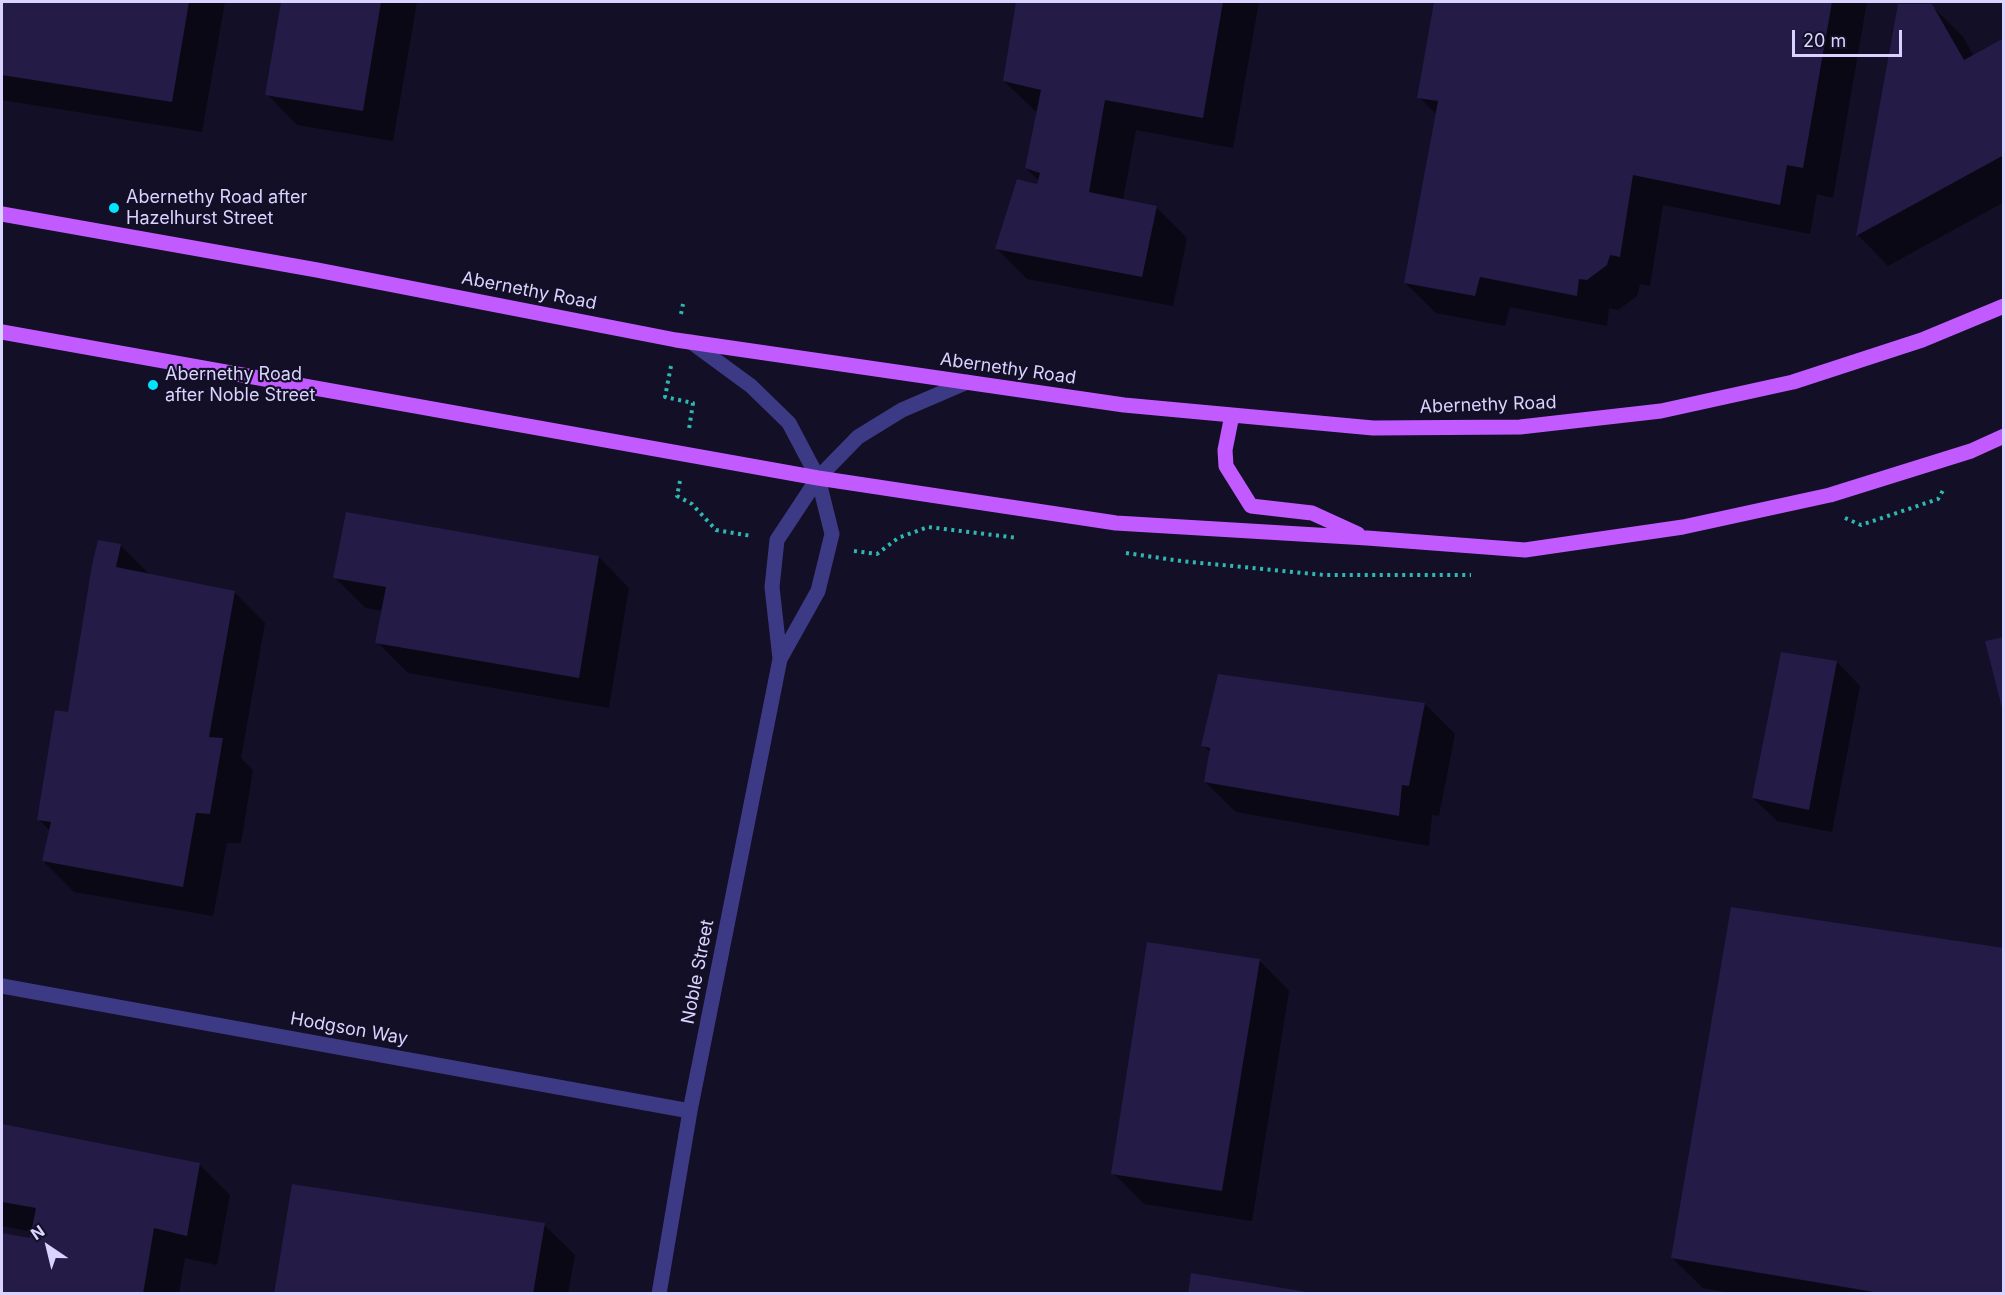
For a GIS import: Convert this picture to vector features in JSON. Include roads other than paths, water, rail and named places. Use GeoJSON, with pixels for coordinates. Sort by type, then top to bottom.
{"type":"FeatureCollection","features":[{"type":"Feature","properties":{"kind":"main road","name":"Abernethy Road"},"geometry":{"type":"LineString","coordinates":[[2,213],[317,270],[676,340],[1125,405],[1373,428],[1509,427],[1661,411],[1793,382],[1922,340],[2004,306]]}},
{"type":"Feature","properties":{"kind":"main road"},"geometry":{"type":"LineString","coordinates":[[2,332],[818,478],[1116,523],[1525,550],[1683,527],[1830,495],[1971,451],[2004,436]]}},
{"type":"Feature","properties":{"kind":"main road"},"geometry":{"type":"LineString","coordinates":[[1232,415],[1225,450],[1226,466],[1251,507],[1312,513],[1367,538]]}},
{"type":"Feature","properties":{"kind":"street","name":"Noble Street"},"geometry":{"type":"LineString","coordinates":[[692,342],[751,386],[789,423],[818,478],[832,534],[818,591],[780,658]]}},
{"type":"Feature","properties":{"kind":"street","name":"Noble Street"},"geometry":{"type":"LineString","coordinates":[[659,1293],[690,1111],[780,658],[772,586],[777,540],[818,478],[858,437],[902,410],[967,382]]}},
{"type":"Feature","properties":{"kind":"street","name":"Hodgson Way"},"geometry":{"type":"LineString","coordinates":[[2,986],[690,1111]]}},
{"type":"Feature","properties":{"kind":"place","name":"Abernethy Road after Hazelhurst Street"},"geometry":{"type":"Point","coordinates":[114,208]}},
{"type":"Feature","properties":{"kind":"place","name":"Abernethy Road after Noble Street"},"geometry":{"type":"Point","coordinates":[153,385]}}]}
